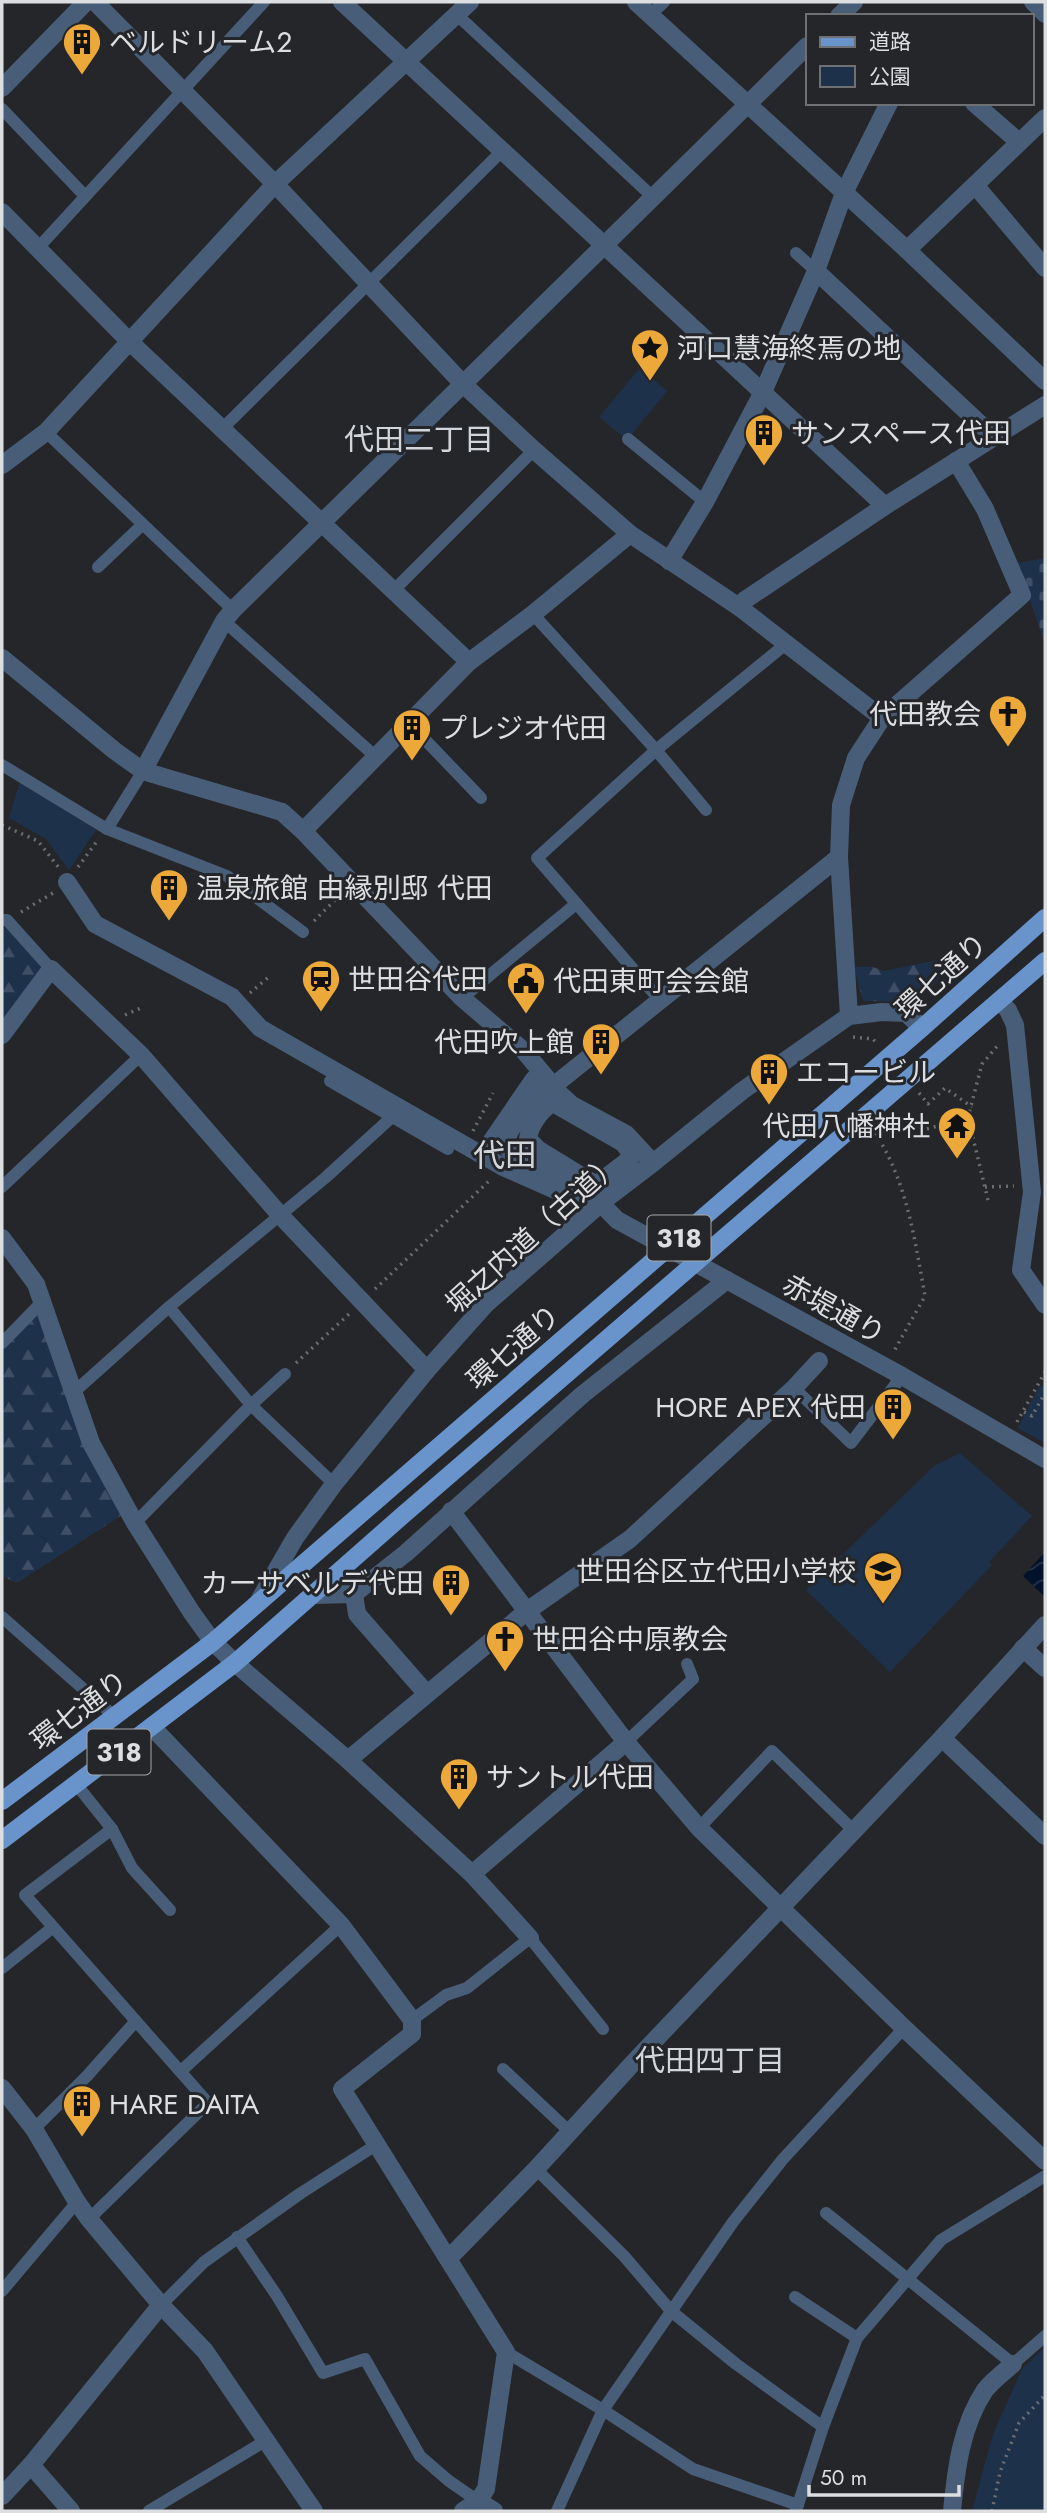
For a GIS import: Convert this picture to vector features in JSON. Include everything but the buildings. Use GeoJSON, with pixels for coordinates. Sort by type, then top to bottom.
{"type":"FeatureCollection","features":[{"type":"Feature","properties":{"kind":"main road","name":"環七通り"},"geometry":{"type":"LineString","coordinates":[[2,1801],[214,1642],[922,1028],[1045,918]]}},
{"type":"Feature","properties":{"kind":"main road","name":"環七通り"},"geometry":{"type":"LineString","coordinates":[[2,1840],[235,1663],[1045,961]]}},
{"type":"Feature","properties":{"kind":"street"},"geometry":{"type":"LineString","coordinates":[[2,88],[86,2]]}},
{"type":"Feature","properties":{"kind":"street"},"geometry":{"type":"LineString","coordinates":[[95,2],[275,184],[464,384],[534,450],[629,534],[739,607],[882,718]]}},
{"type":"Feature","properties":{"kind":"street"},"geometry":{"type":"LineString","coordinates":[[342,2],[885,506]]}},
{"type":"Feature","properties":{"kind":"street"},"geometry":{"type":"LineString","coordinates":[[636,2],[907,250],[1045,381]]}},
{"type":"Feature","properties":{"kind":"street"},"geometry":{"type":"LineString","coordinates":[[841,14],[854,2]]}},
{"type":"Feature","properties":{"kind":"street"},"geometry":{"type":"LineString","coordinates":[[1033,2],[1045,14]]}},
{"type":"Feature","properties":{"kind":"street"},"geometry":{"type":"LineString","coordinates":[[2,465],[46,432],[275,184],[463,8]]}},
{"type":"Feature","properties":{"kind":"street"},"geometry":{"type":"LineString","coordinates":[[143,771],[228,616],[806,47]]}},
{"type":"Feature","properties":{"kind":"street"},"geometry":{"type":"LineString","coordinates":[[669,561],[705,502],[763,392],[816,271],[844,193],[887,105]]}},
{"type":"Feature","properties":{"kind":"street"},"geometry":{"type":"LineString","coordinates":[[976,105],[1019,142]]}},
{"type":"Feature","properties":{"kind":"street"},"geometry":{"type":"LineString","coordinates":[[907,250],[1045,118]]}},
{"type":"Feature","properties":{"kind":"street"},"geometry":{"type":"LineString","coordinates":[[975,185],[1045,268]]}},
{"type":"Feature","properties":{"kind":"street"},"geometry":{"type":"LineString","coordinates":[[2,212],[130,342],[469,662]]}},
{"type":"Feature","properties":{"kind":"street"},"geometry":{"type":"LineString","coordinates":[[816,271],[993,436]]}},
{"type":"Feature","properties":{"kind":"street"},"geometry":{"type":"LineString","coordinates":[[739,607],[745,600],[885,506],[1045,405]]}},
{"type":"Feature","properties":{"kind":"street"},"geometry":{"type":"LineString","coordinates":[[849,1016],[839,857],[841,805],[856,758],[882,718],[1022,595],[985,509],[956,461]]}},
{"type":"Feature","properties":{"kind":"street"},"geometry":{"type":"LineString","coordinates":[[303,831],[469,662],[533,614],[629,534]]}},
{"type":"Feature","properties":{"kind":"street"},"geometry":{"type":"LineString","coordinates":[[2,657],[143,771],[282,813],[303,831],[462,998],[524,1051],[552,1087],[572,1105],[626,1134],[653,1163]]}},
{"type":"Feature","properties":{"kind":"street"},"geometry":{"type":"LineString","coordinates":[[552,1087],[839,857]]}},
{"type":"Feature","properties":{"kind":"street"},"geometry":{"type":"LineString","coordinates":[[67,882],[95,924],[232,998],[260,1028],[503,1167],[570,1197]]}},
{"type":"Feature","properties":{"kind":"street"},"geometry":{"type":"LineString","coordinates":[[2,1035],[51,969],[141,1055],[280,1214],[427,1370]]}},
{"type":"Feature","properties":{"kind":"street"},"geometry":{"type":"LineString","coordinates":[[999,1001],[1008,1010],[1015,1025],[1032,1190],[1021,1270],[1045,1303]]}},
{"type":"Feature","properties":{"kind":"street","name":"堀之内道（古道）"},"geometry":{"type":"LineString","coordinates":[[257,1603],[295,1538],[334,1484],[427,1370],[486,1304],[600,1204],[742,1091],[849,1016],[882,1012],[906,1013],[922,1028]]}},
{"type":"Feature","properties":{"kind":"street"},"geometry":{"type":"LineString","coordinates":[[482,1155],[534,1079]]}},
{"type":"Feature","properties":{"kind":"street","name":"赤堤通り"},"geometry":{"type":"LineString","coordinates":[[552,1087],[532,1104],[509,1132],[509,1150],[517,1159],[588,1190],[617,1220],[902,1376],[1045,1459]]}},
{"type":"Feature","properties":{"kind":"street"},"geometry":{"type":"LineString","coordinates":[[548,1104],[559,1104],[623,1143],[629,1151],[630,1159],[607,1172],[596,1185],[588,1181],[539,1150],[528,1139],[529,1129],[548,1104]]}},
{"type":"Feature","properties":{"kind":"street"},"geometry":{"type":"LineString","coordinates":[[2,1238],[36,1284],[91,1443],[135,1523],[192,1613],[214,1642],[235,1663],[348,1760],[472,1874],[530,1938]]}},
{"type":"Feature","properties":{"kind":"street"},"geometry":{"type":"LineString","coordinates":[[313,1595],[354,1594],[406,1553],[582,1395],[722,1278]]}},
{"type":"Feature","properties":{"kind":"street"},"geometry":{"type":"LineString","coordinates":[[348,1760],[527,1611],[630,1539],[820,1361]]}},
{"type":"Feature","properties":{"kind":"street"},"geometry":{"type":"LineString","coordinates":[[451,1511],[626,1742],[699,1828],[1045,2161]]}},
{"type":"Feature","properties":{"kind":"street"},"geometry":{"type":"LineString","coordinates":[[354,1594],[357,1614],[426,1693]]}},
{"type":"Feature","properties":{"kind":"street"},"geometry":{"type":"LineString","coordinates":[[448,2259],[942,1738],[1045,1625]]}},
{"type":"Feature","properties":{"kind":"street"},"geometry":{"type":"LineString","coordinates":[[1023,1648],[1045,1668]]}},
{"type":"Feature","properties":{"kind":"street"},"geometry":{"type":"LineString","coordinates":[[152,1727],[341,1924],[412,2020],[412,2034],[342,2088],[506,2352],[486,2489],[478,2501],[463,2511]]}},
{"type":"Feature","properties":{"kind":"street"},"geometry":{"type":"LineString","coordinates":[[942,1738],[1045,1836]]}},
{"type":"Feature","properties":{"kind":"street"},"geometry":{"type":"LineString","coordinates":[[472,1874],[626,1742]]}},
{"type":"Feature","properties":{"kind":"street"},"geometry":{"type":"LineString","coordinates":[[5,2102],[34,2129],[89,2219],[161,2305],[205,2351],[314,2511]]}},
{"type":"Feature","properties":{"kind":"street"},"geometry":{"type":"LineString","coordinates":[[2,2496],[31,2465],[161,2305]]}},
{"type":"Feature","properties":{"kind":"street"},"geometry":{"type":"LineString","coordinates":[[952,2511],[956,2471],[967,2427],[986,2389],[1013,2364]]}},
{"type":"Feature","properties":{"kind":"street"},"geometry":{"type":"LineString","coordinates":[[31,2465],[71,2511]]}},
{"type":"Feature","properties":{"kind":"street"},"geometry":{"type":"LineString","coordinates":[[478,2501],[494,2511]]}},
{"type":"Feature","properties":{"kind":"lane"},"geometry":{"type":"LineString","coordinates":[[38,248],[264,2]]}},
{"type":"Feature","properties":{"kind":"lane"},"geometry":{"type":"LineString","coordinates":[[650,15],[664,2]]}},
{"type":"Feature","properties":{"kind":"lane"},"geometry":{"type":"LineString","coordinates":[[463,8],[653,198]]}},
{"type":"Feature","properties":{"kind":"lane"},"geometry":{"type":"LineString","coordinates":[[2,109],[85,197]]}},
{"type":"Feature","properties":{"kind":"lane"},"geometry":{"type":"LineString","coordinates":[[222,429],[502,151]]}},
{"type":"Feature","properties":{"kind":"lane"},"geometry":{"type":"LineString","coordinates":[[796,253],[816,271]]}},
{"type":"Feature","properties":{"kind":"lane"},"geometry":{"type":"LineString","coordinates":[[46,432],[142,525],[228,616],[376,757]]}},
{"type":"Feature","properties":{"kind":"lane"},"geometry":{"type":"LineString","coordinates":[[628,439],[705,502]]}},
{"type":"Feature","properties":{"kind":"lane"},"geometry":{"type":"LineString","coordinates":[[394,590],[534,450]]}},
{"type":"Feature","properties":{"kind":"lane"},"geometry":{"type":"LineString","coordinates":[[98,567],[142,525]]}},
{"type":"Feature","properties":{"kind":"lane"},"geometry":{"type":"LineString","coordinates":[[533,614],[656,750],[706,810]]}},
{"type":"Feature","properties":{"kind":"lane"},"geometry":{"type":"LineString","coordinates":[[659,999],[537,858],[656,750],[787,643]]}},
{"type":"Feature","properties":{"kind":"lane"},"geometry":{"type":"LineString","coordinates":[[408,722],[481,798]]}},
{"type":"Feature","properties":{"kind":"lane"},"geometry":{"type":"LineString","coordinates":[[2,765],[107,829],[227,876],[303,932]]}},
{"type":"Feature","properties":{"kind":"lane"},"geometry":{"type":"LineString","coordinates":[[107,829],[143,771]]}},
{"type":"Feature","properties":{"kind":"lane"},"geometry":{"type":"LineString","coordinates":[[462,998],[576,904]]}},
{"type":"Feature","properties":{"kind":"lane"},"geometry":{"type":"LineString","coordinates":[[2,920],[7,920],[51,969]]}},
{"type":"Feature","properties":{"kind":"lane"},"geometry":{"type":"LineString","coordinates":[[2,1187],[141,1055]]}},
{"type":"Feature","properties":{"kind":"lane"},"geometry":{"type":"LineString","coordinates":[[330,1081],[448,1149]]}},
{"type":"Feature","properties":{"kind":"lane"},"geometry":{"type":"LineString","coordinates":[[73,1394],[169,1307],[325,1178],[393,1116]]}},
{"type":"Feature","properties":{"kind":"lane"},"geometry":{"type":"LineString","coordinates":[[2,1343],[43,1301]]}},
{"type":"Feature","properties":{"kind":"lane"},"geometry":{"type":"LineString","coordinates":[[169,1307],[251,1405],[334,1484]]}},
{"type":"Feature","properties":{"kind":"lane"},"geometry":{"type":"LineString","coordinates":[[135,1523],[285,1374]]}},
{"type":"Feature","properties":{"kind":"lane"},"geometry":{"type":"LineString","coordinates":[[794,1388],[851,1443],[902,1376]]}},
{"type":"Feature","properties":{"kind":"lane"},"geometry":{"type":"LineString","coordinates":[[2,1617],[114,1716]]}},
{"type":"Feature","properties":{"kind":"lane"},"geometry":{"type":"LineString","coordinates":[[626,1742],[693,1679],[687,1664]]}},
{"type":"Feature","properties":{"kind":"lane"},"geometry":{"type":"LineString","coordinates":[[699,1828],[772,1751],[854,1831]]}},
{"type":"Feature","properties":{"kind":"lane"},"geometry":{"type":"LineString","coordinates":[[76,1784],[112,1829],[132,1867],[170,1910]]}},
{"type":"Feature","properties":{"kind":"lane"},"geometry":{"type":"LineString","coordinates":[[89,2219],[208,2103],[24,1895],[112,1829]]}},
{"type":"Feature","properties":{"kind":"lane"},"geometry":{"type":"LineString","coordinates":[[181,2071],[341,1924]]}},
{"type":"Feature","properties":{"kind":"lane"},"geometry":{"type":"LineString","coordinates":[[2,1968],[52,1928]]}},
{"type":"Feature","properties":{"kind":"lane"},"geometry":{"type":"LineString","coordinates":[[412,2020],[446,1995],[467,1988],[530,1938],[603,2029]]}},
{"type":"Feature","properties":{"kind":"lane"},"geometry":{"type":"LineString","coordinates":[[34,2129],[87,2076],[135,2022]]}},
{"type":"Feature","properties":{"kind":"lane"},"geometry":{"type":"LineString","coordinates":[[557,2511],[603,2410],[733,2222],[783,2159],[904,2028]]}},
{"type":"Feature","properties":{"kind":"lane"},"geometry":{"type":"LineString","coordinates":[[503,2070],[570,2132]]}},
{"type":"Feature","properties":{"kind":"lane"},"geometry":{"type":"LineString","coordinates":[[161,2305],[204,2262],[237,2237],[376,2146]]}},
{"type":"Feature","properties":{"kind":"lane"},"geometry":{"type":"LineString","coordinates":[[536,2169],[624,2256],[671,2311],[745,2371],[823,2427]]}},
{"type":"Feature","properties":{"kind":"lane"},"geometry":{"type":"LineString","coordinates":[[506,2352],[694,2469],[797,2508],[823,2427],[857,2339],[941,2240],[1045,2176]]}},
{"type":"Feature","properties":{"kind":"lane"},"geometry":{"type":"LineString","coordinates":[[2,2291],[77,2202]]}},
{"type":"Feature","properties":{"kind":"lane"},"geometry":{"type":"LineString","coordinates":[[826,2213],[1013,2364],[1045,2336]]}},
{"type":"Feature","properties":{"kind":"lane"},"geometry":{"type":"LineString","coordinates":[[237,2237],[277,2296],[323,2373],[365,2359],[419,2456],[449,2482],[478,2501]]}},
{"type":"Feature","properties":{"kind":"lane"},"geometry":{"type":"LineString","coordinates":[[795,2297],[857,2339]]}},
{"type":"Feature","properties":{"kind":"lane"},"geometry":{"type":"LineString","coordinates":[[149,2511],[265,2441]]}},
{"type":"Feature","properties":{"kind":"path"},"geometry":{"type":"LineString","coordinates":[[2,825],[38,841],[67,882]]}},
{"type":"Feature","properties":{"kind":"path"},"geometry":{"type":"LineString","coordinates":[[303,932],[352,883]]}},
{"type":"Feature","properties":{"kind":"path"},"geometry":{"type":"LineString","coordinates":[[238,1004],[271,975]]}},
{"type":"Feature","properties":{"kind":"path"},"geometry":{"type":"LineString","coordinates":[[988,1200],[968,1117],[982,1064],[999,1044]]}},
{"type":"Feature","properties":{"kind":"path"},"geometry":{"type":"LineString","coordinates":[[928,1104],[945,1088],[972,1107]]}},
{"type":"Feature","properties":{"kind":"path"},"geometry":{"type":"LineString","coordinates":[[485,1089],[500,1096]]}},
{"type":"Feature","properties":{"kind":"path"},"geometry":{"type":"LineString","coordinates":[[474,1129],[493,1093]]}},
{"type":"Feature","properties":{"kind":"path"},"geometry":{"type":"LineString","coordinates":[[927,1129],[968,1117]]}},
{"type":"Feature","properties":{"kind":"path"},"geometry":{"type":"LineString","coordinates":[[875,1133],[900,1185],[909,1215],[925,1296],[894,1351]]}},
{"type":"Feature","properties":{"kind":"path"},"geometry":{"type":"LineString","coordinates":[[985,1187],[1032,1190]]}},
{"type":"Feature","properties":{"kind":"path"},"geometry":{"type":"LineString","coordinates":[[285,1374],[473,1197]]}},
{"type":"Feature","properties":{"kind":"path"},"geometry":{"type":"LineString","coordinates":[[1017,1422],[1045,1372]]}},
{"type":"Feature","properties":{"kind":"path"},"geometry":{"type":"LineString","coordinates":[[1023,1412],[1032,1416],[1045,1393]]}},
{"type":"Feature","properties":{"kind":"path"},"geometry":{"type":"LineString","coordinates":[[992,2511],[1000,2472],[1019,2423],[1045,2395]]}},
{"type":"Feature","properties":{"kind":"green space"},"geometry":{"type":"Polygon","coordinates":[[[640,368],[667,391],[627,440],[599,417],[640,368]]]}},
{"type":"Feature","properties":{"kind":"green space"},"geometry":{"type":"Polygon","coordinates":[[[1045,558],[1045,645],[1018,563],[1045,558]]]}},
{"type":"Feature","properties":{"kind":"green space"},"geometry":{"type":"Polygon","coordinates":[[[20,781],[96,830],[69,870],[46,839],[9,818],[20,781]]]}},
{"type":"Feature","properties":{"kind":"green space"},"geometry":{"type":"Polygon","coordinates":[[[7,928],[44,969],[2,1026],[2,929],[7,928]]]}},
{"type":"Feature","properties":{"kind":"green space"},"geometry":{"type":"Polygon","coordinates":[[[953,957],[957,962],[914,1002],[863,1001],[854,967],[873,967],[884,971],[953,957]]]}},
{"type":"Feature","properties":{"kind":"green space"},"geometry":{"type":"Polygon","coordinates":[[[41,1312],[122,1515],[17,1583],[2,1576],[2,1350],[41,1312]]]}},
{"type":"Feature","properties":{"kind":"green space"},"geometry":{"type":"Polygon","coordinates":[[[1040,1385],[1045,1388],[1045,1443],[1018,1428],[1040,1385]]]}},
{"type":"Feature","properties":{"kind":"green space"},"geometry":{"type":"Polygon","coordinates":[[[960,1453],[1032,1516],[989,1562],[992,1565],[890,1672],[806,1590],[934,1466],[960,1453]]]}},
{"type":"Feature","properties":{"kind":"green space"},"geometry":{"type":"Polygon","coordinates":[[[1045,2347],[1045,2511],[972,2511],[993,2434],[1022,2369],[1045,2347]]]}},
{"type":"Feature","properties":{"kind":"water"},"geometry":{"type":"Polygon","coordinates":[[[1045,1552],[1045,1594],[1044,1596],[1023,1576],[1045,1552]]]}},
{"type":"Feature","properties":{"kind":"place","name":"ベルドリーム２"},"geometry":{"type":"Point","coordinates":[82,76]}},
{"type":"Feature","properties":{"kind":"place","name":"河口慧海終焉の地"},"geometry":{"type":"Point","coordinates":[650,382]}},
{"type":"Feature","properties":{"kind":"place","name":"サンスペース代田"},"geometry":{"type":"Point","coordinates":[764,467]}},
{"type":"Feature","properties":{"kind":"place","name":"代田教会"},"geometry":{"type":"Point","coordinates":[1008,748]}},
{"type":"Feature","properties":{"kind":"place","name":"プレジオ代田"},"geometry":{"type":"Point","coordinates":[412,762]}},
{"type":"Feature","properties":{"kind":"place","name":"温泉旅館 由縁別邸 代田"},"geometry":{"type":"Point","coordinates":[169,922]}},
{"type":"Feature","properties":{"kind":"place","name":"世田谷代田"},"geometry":{"type":"Point","coordinates":[321,1013]}},
{"type":"Feature","properties":{"kind":"place","name":"代田東町会会館"},"geometry":{"type":"Point","coordinates":[526,1015]}},
{"type":"Feature","properties":{"kind":"place","name":"代田吹上館"},"geometry":{"type":"Point","coordinates":[601,1076]}},
{"type":"Feature","properties":{"kind":"place","name":"エコービル"},"geometry":{"type":"Point","coordinates":[769,1106]}},
{"type":"Feature","properties":{"kind":"place","name":"代田八幡神社"},"geometry":{"type":"Point","coordinates":[957,1160]}},
{"type":"Feature","properties":{"kind":"place","name":"HORE APEX 代田"},"geometry":{"type":"Point","coordinates":[893,1441]}},
{"type":"Feature","properties":{"kind":"place","name":"世田谷区立代田小学校"},"geometry":{"type":"Point","coordinates":[883,1605]}},
{"type":"Feature","properties":{"kind":"place","name":"カーサベルデ代田"},"geometry":{"type":"Point","coordinates":[451,1617]}},
{"type":"Feature","properties":{"kind":"place","name":"世田谷中原教会"},"geometry":{"type":"Point","coordinates":[505,1673]}},
{"type":"Feature","properties":{"kind":"place","name":"サントル代田"},"geometry":{"type":"Point","coordinates":[459,1811]}},
{"type":"Feature","properties":{"kind":"place","name":"HARE DAITA"},"geometry":{"type":"Point","coordinates":[82,2138]}},
{"type":"Feature","properties":{"kind":"district","name":"代田二丁目"},"geometry":{"type":"Point","coordinates":[419,440]}},
{"type":"Feature","properties":{"kind":"district","name":"代田"},"geometry":{"type":"Point","coordinates":[505,1155]}},
{"type":"Feature","properties":{"kind":"district","name":"代田四丁目"},"geometry":{"type":"Point","coordinates":[710,2061]}}]}
